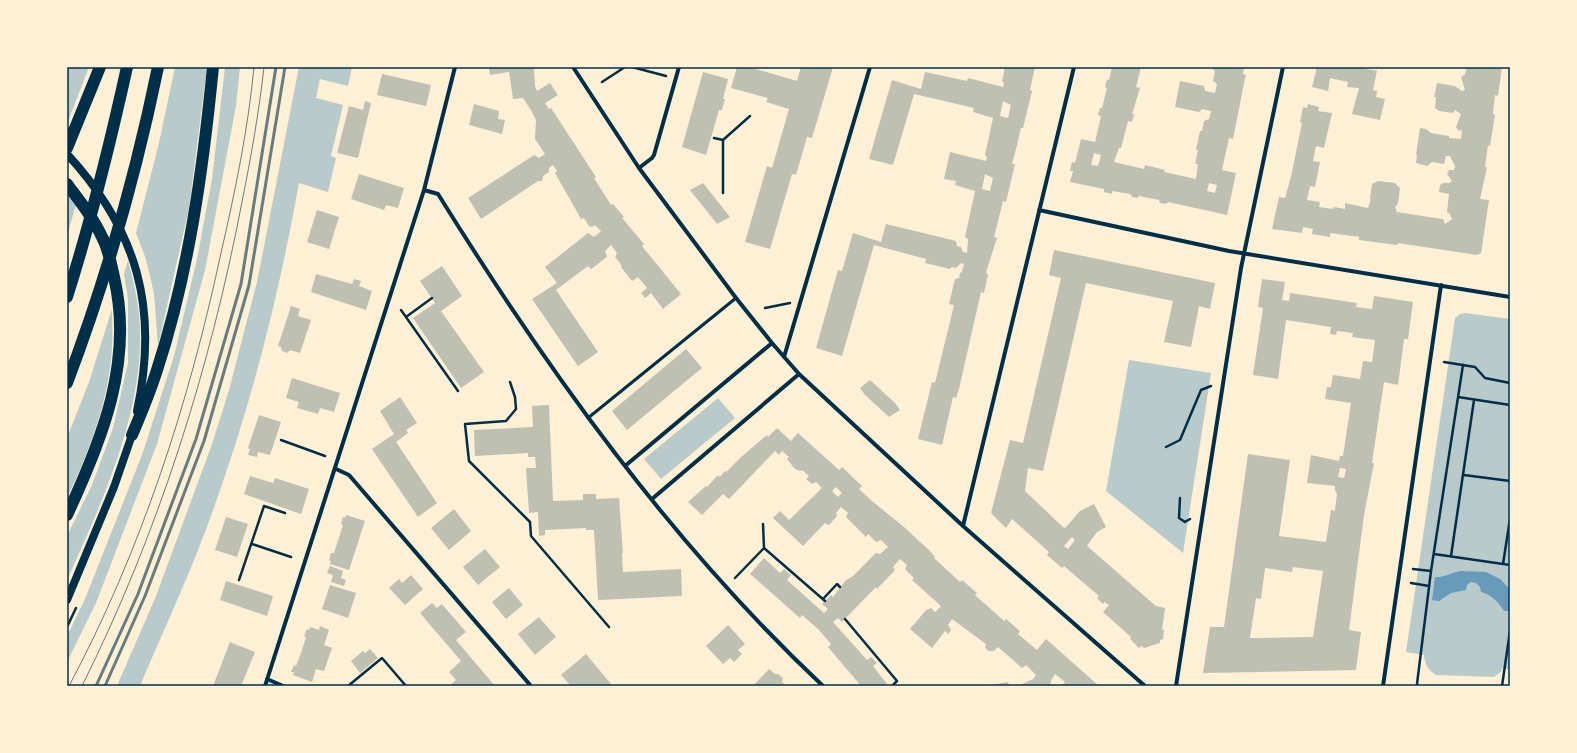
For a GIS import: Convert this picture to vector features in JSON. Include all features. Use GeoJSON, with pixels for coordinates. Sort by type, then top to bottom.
{"type":"FeatureCollection","features":[{"type":"Feature","properties":{"kind":"highway"},"geometry":{"type":"LineString","coordinates":[[67,148],[100,67]]}},
{"type":"Feature","properties":{"kind":"highway"},"geometry":{"type":"LineString","coordinates":[[67,297],[83,245],[111,139],[127,67]]}},
{"type":"Feature","properties":{"kind":"highway"},"geometry":{"type":"LineString","coordinates":[[67,383],[107,266],[138,157],[158,67]]}},
{"type":"Feature","properties":{"kind":"highway"},"geometry":{"type":"LineString","coordinates":[[132,435],[157,372],[178,293],[197,200],[213,67]]}},
{"type":"Feature","properties":{"kind":"highway"},"geometry":{"type":"LineString","coordinates":[[67,184],[92,218],[104,239],[120,300],[121,336],[119,362],[107,419],[88,469],[67,515]]}},
{"type":"Feature","properties":{"kind":"main road"},"geometry":{"type":"LineString","coordinates":[[67,154],[103,199],[122,231],[140,281],[146,319],[146,364],[132,435],[109,501],[67,600]]}},
{"type":"Feature","properties":{"kind":"street"},"geometry":{"type":"LineString","coordinates":[[265,686],[336,469],[424,190],[455,67]]}},
{"type":"Feature","properties":{"kind":"street"},"geometry":{"type":"LineString","coordinates":[[573,67],[639,168],[736,298],[799,374],[963,526],[1145,686]]}},
{"type":"Feature","properties":{"kind":"street"},"geometry":{"type":"LineString","coordinates":[[639,168],[654,155],[679,67]]}},
{"type":"Feature","properties":{"kind":"street"},"geometry":{"type":"LineString","coordinates":[[784,357],[870,67]]}},
{"type":"Feature","properties":{"kind":"street"},"geometry":{"type":"LineString","coordinates":[[963,526],[1074,67]]}},
{"type":"Feature","properties":{"kind":"street"},"geometry":{"type":"LineString","coordinates":[[1176,686],[1244,254],[1282,67]]}},
{"type":"Feature","properties":{"kind":"street"},"geometry":{"type":"LineString","coordinates":[[424,190],[438,194],[493,282],[588,418],[625,466],[729,590],[784,649],[823,686]]}},
{"type":"Feature","properties":{"kind":"street"},"geometry":{"type":"LineString","coordinates":[[1039,210],[1244,254],[1510,297]]}},
{"type":"Feature","properties":{"kind":"street"},"geometry":{"type":"LineString","coordinates":[[1383,686],[1441,285]]}},
{"type":"Feature","properties":{"kind":"street"},"geometry":{"type":"LineString","coordinates":[[625,466],[772,343]]}},
{"type":"Feature","properties":{"kind":"street"},"geometry":{"type":"LineString","coordinates":[[652,499],[799,374]]}},
{"type":"Feature","properties":{"kind":"street"},"geometry":{"type":"LineString","coordinates":[[336,469],[349,475],[530,686]]}},
{"type":"Feature","properties":{"kind":"street"},"geometry":{"type":"LineString","coordinates":[[267,679],[283,686]]}},
{"type":"Feature","properties":{"kind":"lane"},"geometry":{"type":"LineString","coordinates":[[588,418],[736,298]]}},
{"type":"Feature","properties":{"kind":"path"},"geometry":{"type":"LineString","coordinates":[[602,82],[625,67]]}},
{"type":"Feature","properties":{"kind":"path"},"geometry":{"type":"LineString","coordinates":[[632,67],[666,76]]}},
{"type":"Feature","properties":{"kind":"path"},"geometry":{"type":"LineString","coordinates":[[723,193],[723,140],[750,116]]}},
{"type":"Feature","properties":{"kind":"path"},"geometry":{"type":"LineString","coordinates":[[714,138],[723,140]]}},
{"type":"Feature","properties":{"kind":"path"},"geometry":{"type":"LineString","coordinates":[[406,317],[432,298]]}},
{"type":"Feature","properties":{"kind":"path"},"geometry":{"type":"LineString","coordinates":[[766,308],[790,303]]}},
{"type":"Feature","properties":{"kind":"path"},"geometry":{"type":"LineString","coordinates":[[402,310],[458,391]]}},
{"type":"Feature","properties":{"kind":"path"},"geometry":{"type":"LineString","coordinates":[[1444,362],[1475,367],[1485,378],[1510,383]]}},
{"type":"Feature","properties":{"kind":"path"},"geometry":{"type":"LineString","coordinates":[[1417,684],[1431,572],[1463,365]]}},
{"type":"Feature","properties":{"kind":"path"},"geometry":{"type":"LineString","coordinates":[[510,382],[516,409],[506,421],[465,424],[469,461],[530,522],[531,536],[609,627]]}},
{"type":"Feature","properties":{"kind":"path"},"geometry":{"type":"LineString","coordinates":[[1166,447],[1180,440],[1201,390],[1211,386]]}},
{"type":"Feature","properties":{"kind":"path"},"geometry":{"type":"LineString","coordinates":[[1458,397],[1510,406]]}},
{"type":"Feature","properties":{"kind":"path"},"geometry":{"type":"LineString","coordinates":[[1451,556],[1474,400]]}},
{"type":"Feature","properties":{"kind":"path"},"geometry":{"type":"LineString","coordinates":[[281,440],[325,456]]}},
{"type":"Feature","properties":{"kind":"path"},"geometry":{"type":"LineString","coordinates":[[1464,475],[1510,481]]}},
{"type":"Feature","properties":{"kind":"path"},"geometry":{"type":"LineString","coordinates":[[1180,498],[1179,518],[1185,522],[1190,519]]}},
{"type":"Feature","properties":{"kind":"path"},"geometry":{"type":"LineString","coordinates":[[239,580],[264,506],[285,513]]}},
{"type":"Feature","properties":{"kind":"path"},"geometry":{"type":"LineString","coordinates":[[1503,564],[1510,519]]}},
{"type":"Feature","properties":{"kind":"path"},"geometry":{"type":"LineString","coordinates":[[735,578],[764,548],[763,524]]}},
{"type":"Feature","properties":{"kind":"path"},"geometry":{"type":"LineString","coordinates":[[252,544],[291,558]]}},
{"type":"Feature","properties":{"kind":"path"},"geometry":{"type":"LineString","coordinates":[[764,548],[824,600],[837,584],[840,587]]}},
{"type":"Feature","properties":{"kind":"path"},"geometry":{"type":"LineString","coordinates":[[1434,554],[1510,565]]}},
{"type":"Feature","properties":{"kind":"path"},"geometry":{"type":"LineString","coordinates":[[1413,569],[1431,572]]}},
{"type":"Feature","properties":{"kind":"path"},"geometry":{"type":"LineString","coordinates":[[1410,583],[1429,586]]}},
{"type":"Feature","properties":{"kind":"path"},"geometry":{"type":"LineString","coordinates":[[845,619],[898,681],[892,686]]}},
{"type":"Feature","properties":{"kind":"path"},"geometry":{"type":"LineString","coordinates":[[1502,686],[1510,631]]}},
{"type":"Feature","properties":{"kind":"path"},"geometry":{"type":"LineString","coordinates":[[348,686],[382,658],[406,686]]}},
{"type":"Feature","properties":{"kind":"shaded area"},"geometry":{"type":"Polygon","coordinates":[[[67,67],[89,67],[67,124],[67,67]]]}},
{"type":"Feature","properties":{"kind":"shaded area"},"geometry":{"type":"Polygon","coordinates":[[[175,67],[207,67],[189,208],[158,346],[154,294],[146,259],[136,233],[159,143],[175,67]]]}},
{"type":"Feature","properties":{"kind":"shaded area"},"geometry":{"type":"Polygon","coordinates":[[[225,67],[240,67],[236,106],[205,270],[157,444],[96,603],[67,662],[67,636],[85,599],[142,455],[174,356],[197,259],[212,179],[225,67]]]}},
{"type":"Feature","properties":{"kind":"shaded area"},"geometry":{"type":"Polygon","coordinates":[[[299,67],[352,67],[348,86],[320,79],[316,98],[343,105],[331,156],[336,158],[328,192],[299,183],[263,350],[239,432],[212,513],[186,579],[140,686],[117,686],[156,596],[211,447],[229,390],[257,282],[299,67]]]}},
{"type":"Feature","properties":{"kind":"shaded area"},"geometry":{"type":"Polygon","coordinates":[[[67,192],[76,205],[67,235],[67,192]]]}},
{"type":"Feature","properties":{"kind":"shaded area"},"geometry":{"type":"Polygon","coordinates":[[[128,260],[140,323],[139,364],[134,396],[127,428],[106,491],[67,580],[67,536],[92,485],[113,428],[128,363],[128,299],[124,274],[128,260]]]}},
{"type":"Feature","properties":{"kind":"shaded area"},"geometry":{"type":"Polygon","coordinates":[[[112,309],[110,365],[103,404],[83,462],[67,498],[67,438],[89,382],[112,309]]]}},
{"type":"Feature","properties":{"kind":"shaded area"},"geometry":{"type":"Polygon","coordinates":[[[1465,313],[1510,319],[1510,670],[1502,668],[1501,672],[1494,677],[1436,675],[1427,667],[1424,655],[1406,652],[1455,318],[1460,314],[1465,313]]]}},
{"type":"Feature","properties":{"kind":"shaded area"},"geometry":{"type":"Polygon","coordinates":[[[1129,360],[1211,373],[1183,553],[1106,491],[1129,360]]]}},
{"type":"Feature","properties":{"kind":"shaded area"},"geometry":{"type":"Polygon","coordinates":[[[718,398],[735,418],[661,479],[644,459],[718,398]]]}},
{"type":"Feature","properties":{"kind":"water"},"geometry":{"type":"Polygon","coordinates":[[[1461,571],[1486,572],[1500,579],[1510,589],[1509,611],[1504,611],[1494,599],[1481,592],[1480,587],[1476,583],[1471,582],[1467,585],[1466,590],[1451,593],[1439,601],[1432,600],[1435,577],[1441,577],[1461,571]]]}},
{"type":"Feature","properties":{"kind":"building"},"geometry":{"type":"Polygon","coordinates":[[[489,67],[532,67],[534,69],[535,86],[537,91],[550,83],[558,95],[545,103],[549,109],[551,108],[596,177],[594,178],[611,205],[613,204],[624,217],[622,218],[644,244],[642,246],[681,294],[663,309],[651,293],[645,298],[641,293],[647,288],[638,277],[632,281],[615,257],[617,253],[611,245],[605,251],[607,257],[591,269],[588,266],[556,290],[598,352],[578,366],[532,299],[557,283],[545,267],[588,233],[594,237],[601,231],[595,225],[592,227],[589,226],[584,218],[581,219],[555,173],[557,171],[553,165],[549,168],[549,172],[543,176],[542,181],[538,181],[481,219],[468,198],[534,155],[539,158],[545,154],[535,139],[536,120],[532,112],[523,98],[513,99],[509,72],[490,75],[489,67]]]}},
{"type":"Feature","properties":{"kind":"building"},"geometry":{"type":"Polygon","coordinates":[[[737,67],[749,67],[797,81],[801,67],[833,67],[812,138],[807,137],[796,175],[792,174],[770,249],[745,242],[767,166],[772,168],[789,109],[766,102],[768,98],[731,88],[737,67]]]}},
{"type":"Feature","properties":{"kind":"building"},"geometry":{"type":"Polygon","coordinates":[[[1005,67],[1035,67],[1030,90],[1032,91],[1012,164],[1015,164],[1006,202],[1003,201],[994,237],[997,238],[986,272],[988,275],[984,293],[981,292],[959,389],[956,398],[953,397],[942,445],[918,439],[932,382],[935,383],[954,305],[949,304],[955,279],[959,278],[964,264],[961,263],[956,268],[952,267],[950,269],[925,263],[926,259],[874,245],[842,356],[816,348],[838,270],[842,271],[853,233],[881,242],[886,224],[956,241],[957,246],[961,247],[963,252],[967,253],[968,239],[965,237],[975,191],[955,185],[956,181],[944,179],[950,152],[986,161],[987,157],[985,155],[993,118],[973,112],[974,108],[914,94],[893,165],[869,159],[892,80],[921,89],[925,72],[967,81],[968,78],[1003,87],[1004,83],[1002,81],[1005,67]],[[1003,101],[1000,116],[1008,118],[1011,105],[1003,101]],[[985,174],[982,189],[990,191],[993,178],[985,174]]]}},
{"type":"Feature","properties":{"kind":"building"},"geometry":{"type":"Polygon","coordinates":[[[1112,67],[1141,67],[1136,87],[1140,88],[1132,114],[1134,114],[1132,122],[1128,121],[1121,148],[1119,148],[1114,162],[1144,169],[1145,165],[1165,170],[1164,172],[1196,179],[1198,164],[1195,164],[1198,150],[1196,150],[1200,131],[1202,131],[1204,121],[1209,119],[1211,111],[1202,109],[1199,112],[1175,107],[1180,81],[1204,86],[1205,91],[1215,93],[1217,84],[1213,81],[1215,70],[1213,70],[1214,67],[1244,67],[1243,74],[1246,75],[1233,139],[1229,138],[1222,170],[1236,173],[1227,215],[1168,202],[1166,204],[1160,203],[1159,200],[1139,196],[1137,198],[1132,197],[1130,194],[1112,191],[1112,194],[1104,192],[1104,189],[1070,182],[1073,171],[1070,171],[1072,162],[1075,163],[1081,139],[1095,142],[1101,116],[1098,115],[1100,108],[1102,108],[1107,88],[1105,87],[1107,79],[1109,80],[1112,67]],[[1094,153],[1091,165],[1098,166],[1101,155],[1094,153]],[[1209,183],[1207,191],[1215,193],[1217,185],[1209,183]]]}},
{"type":"Feature","properties":{"kind":"building"},"geometry":{"type":"Polygon","coordinates":[[[1317,67],[1357,67],[1377,71],[1373,90],[1377,91],[1376,97],[1385,99],[1380,120],[1352,114],[1359,88],[1347,87],[1348,82],[1330,78],[1328,91],[1312,87],[1317,67]]]}},
{"type":"Feature","properties":{"kind":"building"},"geometry":{"type":"Polygon","coordinates":[[[1467,67],[1502,67],[1498,96],[1495,95],[1493,114],[1495,115],[1490,146],[1488,145],[1485,167],[1487,167],[1480,199],[1489,200],[1481,253],[1477,255],[1398,243],[1397,245],[1359,240],[1359,237],[1330,233],[1330,237],[1312,234],[1313,229],[1303,227],[1302,233],[1272,229],[1279,197],[1285,198],[1291,177],[1302,123],[1300,122],[1303,107],[1307,108],[1308,104],[1319,107],[1318,111],[1332,113],[1324,148],[1316,146],[1313,161],[1320,162],[1315,187],[1310,186],[1307,200],[1320,202],[1319,207],[1333,209],[1334,207],[1345,209],[1345,203],[1368,208],[1371,199],[1372,184],[1378,181],[1395,183],[1400,188],[1398,203],[1395,207],[1397,212],[1443,219],[1445,224],[1452,219],[1450,214],[1447,212],[1449,194],[1439,192],[1440,185],[1452,181],[1447,174],[1449,170],[1454,170],[1455,166],[1450,156],[1446,156],[1444,164],[1432,162],[1427,166],[1416,163],[1416,155],[1420,128],[1426,129],[1431,133],[1449,136],[1449,138],[1461,139],[1462,131],[1458,130],[1456,127],[1461,114],[1455,110],[1453,113],[1439,111],[1435,108],[1436,97],[1434,97],[1437,83],[1455,86],[1462,91],[1465,90],[1461,77],[1465,74],[1467,67]]]}},
{"type":"Feature","properties":{"kind":"building"},"geometry":{"type":"Polygon","coordinates":[[[703,72],[728,79],[722,110],[719,110],[706,155],[682,147],[703,72]]]}},
{"type":"Feature","properties":{"kind":"building"},"geometry":{"type":"Polygon","coordinates":[[[382,74],[431,85],[426,106],[377,95],[382,74]]]}},
{"type":"Feature","properties":{"kind":"building"},"geometry":{"type":"Polygon","coordinates":[[[365,101],[371,103],[358,158],[337,153],[349,106],[363,110],[365,101]]]}},
{"type":"Feature","properties":{"kind":"building"},"geometry":{"type":"Polygon","coordinates":[[[474,104],[499,111],[498,119],[505,120],[502,134],[469,125],[474,104]]]}},
{"type":"Feature","properties":{"kind":"building"},"geometry":{"type":"Polygon","coordinates":[[[359,174],[404,188],[398,208],[386,205],[384,210],[351,199],[359,174]]]}},
{"type":"Feature","properties":{"kind":"building"},"geometry":{"type":"Polygon","coordinates":[[[703,183],[730,217],[717,224],[690,190],[703,183]]]}},
{"type":"Feature","properties":{"kind":"building"},"geometry":{"type":"Polygon","coordinates":[[[317,210],[339,217],[329,249],[307,242],[317,210]]]}},
{"type":"Feature","properties":{"kind":"building"},"geometry":{"type":"Polygon","coordinates":[[[1054,250],[1215,283],[1210,309],[1199,306],[1191,347],[1164,342],[1173,301],[1086,283],[1043,471],[1028,468],[1025,491],[1064,528],[1080,511],[1094,504],[1106,527],[1097,532],[1087,546],[1156,606],[1165,608],[1162,630],[1164,630],[1163,639],[1160,640],[1160,643],[1144,648],[1142,646],[1139,648],[1130,639],[1131,637],[1103,612],[1109,605],[1105,602],[1103,604],[1097,598],[1099,596],[1064,566],[1062,568],[1047,555],[1049,552],[1012,519],[1006,528],[991,513],[1010,440],[1023,443],[1061,278],[1049,275],[1054,250]],[[1072,537],[1064,546],[1068,549],[1075,540],[1072,537]]]}},
{"type":"Feature","properties":{"kind":"building"},"geometry":{"type":"Polygon","coordinates":[[[442,266],[462,296],[441,311],[484,372],[461,388],[413,318],[435,303],[420,281],[442,266]]]}},
{"type":"Feature","properties":{"kind":"building"},"geometry":{"type":"Polygon","coordinates":[[[316,274],[352,284],[354,279],[361,281],[359,286],[372,291],[366,310],[311,292],[316,274]]]}},
{"type":"Feature","properties":{"kind":"building"},"geometry":{"type":"Polygon","coordinates":[[[1262,279],[1285,282],[1282,300],[1289,301],[1290,293],[1357,303],[1356,307],[1372,309],[1374,296],[1413,302],[1408,339],[1404,339],[1398,385],[1384,382],[1372,463],[1374,463],[1364,515],[1349,630],[1361,632],[1356,670],[1203,673],[1210,627],[1224,627],[1248,454],[1290,460],[1279,536],[1326,542],[1331,510],[1335,511],[1337,494],[1335,486],[1307,483],[1311,455],[1339,461],[1340,456],[1343,456],[1351,403],[1325,399],[1327,387],[1331,387],[1333,375],[1360,379],[1363,361],[1372,362],[1375,340],[1352,337],[1353,333],[1337,331],[1336,335],[1330,334],[1331,327],[1286,320],[1278,379],[1253,375],[1263,308],[1258,307],[1262,279]],[[1340,468],[1338,477],[1344,478],[1346,469],[1340,468]],[[1293,567],[1292,572],[1265,568],[1261,599],[1256,598],[1250,638],[1313,637],[1323,571],[1293,567]]]}},
{"type":"Feature","properties":{"kind":"building"},"geometry":{"type":"Polygon","coordinates":[[[291,306],[300,309],[298,316],[311,320],[300,353],[290,350],[287,353],[282,351],[281,347],[278,346],[291,306]]]}},
{"type":"Feature","properties":{"kind":"building"},"geometry":{"type":"Polygon","coordinates":[[[686,349],[702,368],[627,430],[612,411],[686,349]]]}},
{"type":"Feature","properties":{"kind":"building"},"geometry":{"type":"Polygon","coordinates":[[[292,378],[340,393],[334,412],[320,408],[318,414],[297,408],[299,402],[286,398],[292,378]]]}},
{"type":"Feature","properties":{"kind":"building"},"geometry":{"type":"Polygon","coordinates":[[[870,380],[895,403],[900,410],[889,417],[865,395],[860,388],[870,380]]]}},
{"type":"Feature","properties":{"kind":"building"},"geometry":{"type":"Polygon","coordinates":[[[400,397],[417,423],[406,430],[408,433],[396,442],[437,503],[418,517],[372,449],[394,434],[380,411],[400,397]]]}},
{"type":"Feature","properties":{"kind":"building"},"geometry":{"type":"Polygon","coordinates":[[[549,405],[553,501],[583,500],[583,494],[596,494],[596,499],[619,498],[623,572],[681,569],[682,596],[598,600],[594,530],[586,530],[586,528],[545,530],[545,535],[539,536],[538,512],[529,513],[526,468],[536,468],[535,457],[528,457],[528,453],[475,456],[474,430],[533,427],[532,406],[549,405]]]}},
{"type":"Feature","properties":{"kind":"building"},"geometry":{"type":"Polygon","coordinates":[[[259,415],[281,422],[270,455],[258,452],[257,457],[248,455],[250,449],[248,448],[259,415]]]}},
{"type":"Feature","properties":{"kind":"building"},"geometry":{"type":"Polygon","coordinates":[[[777,428],[791,441],[798,433],[839,470],[842,467],[862,486],[859,489],[904,527],[960,582],[962,580],[977,593],[975,595],[1004,621],[1006,619],[1020,631],[1018,634],[1037,650],[1046,639],[1099,686],[1062,686],[1065,682],[1055,674],[1050,686],[1018,686],[1033,679],[1036,675],[1026,665],[1022,668],[998,647],[994,651],[989,651],[985,648],[986,644],[952,619],[948,625],[951,630],[948,634],[945,631],[932,648],[910,629],[926,610],[931,608],[935,612],[941,606],[912,580],[914,578],[905,569],[907,565],[900,559],[893,567],[895,570],[842,622],[838,618],[833,622],[867,660],[871,657],[877,663],[873,666],[887,684],[885,686],[861,686],[828,647],[831,644],[818,629],[802,615],[800,618],[750,574],[764,558],[780,573],[784,569],[791,575],[787,580],[824,613],[828,609],[822,604],[831,595],[833,597],[846,580],[852,577],[876,553],[880,554],[888,547],[881,540],[876,542],[868,534],[866,537],[846,517],[848,513],[841,507],[836,513],[837,516],[829,525],[825,523],[803,546],[773,518],[780,511],[789,520],[822,488],[816,482],[812,484],[806,479],[809,476],[802,470],[800,471],[795,469],[787,459],[789,457],[782,451],[779,455],[775,451],[729,499],[723,494],[702,515],[688,502],[706,486],[707,487],[718,475],[720,477],[725,471],[726,472],[767,435],[768,437],[777,428]],[[836,487],[832,491],[838,497],[842,493],[836,487]]]}},
{"type":"Feature","properties":{"kind":"building"},"geometry":{"type":"Polygon","coordinates":[[[250,476],[273,483],[275,478],[309,489],[301,514],[244,494],[250,476]]]}},
{"type":"Feature","properties":{"kind":"building"},"geometry":{"type":"Polygon","coordinates":[[[454,509],[471,531],[449,550],[431,528],[454,509]]]}},
{"type":"Feature","properties":{"kind":"building"},"geometry":{"type":"Polygon","coordinates":[[[346,515],[365,521],[349,570],[330,564],[331,561],[329,560],[331,553],[334,553],[343,525],[341,524],[343,517],[345,518],[346,515]]]}},
{"type":"Feature","properties":{"kind":"building"},"geometry":{"type":"Polygon","coordinates":[[[226,517],[248,524],[237,557],[215,550],[226,517]]]}},
{"type":"Feature","properties":{"kind":"building"},"geometry":{"type":"Polygon","coordinates":[[[485,549],[500,567],[478,585],[463,567],[485,549]]]}},
{"type":"Feature","properties":{"kind":"building"},"geometry":{"type":"Polygon","coordinates":[[[330,566],[343,571],[341,578],[346,580],[344,586],[331,582],[333,575],[327,573],[330,566]]]}},
{"type":"Feature","properties":{"kind":"building"},"geometry":{"type":"Polygon","coordinates":[[[411,575],[423,589],[405,605],[389,588],[399,579],[402,583],[411,575]]]}},
{"type":"Feature","properties":{"kind":"building"},"geometry":{"type":"Polygon","coordinates":[[[226,581],[273,596],[267,616],[220,600],[226,581]]]}},
{"type":"Feature","properties":{"kind":"building"},"geometry":{"type":"Polygon","coordinates":[[[330,585],[356,593],[348,618],[322,609],[330,585]]]}},
{"type":"Feature","properties":{"kind":"building"},"geometry":{"type":"Polygon","coordinates":[[[509,588],[523,605],[506,619],[492,602],[509,588]]]}},
{"type":"Feature","properties":{"kind":"building"},"geometry":{"type":"Polygon","coordinates":[[[432,603],[437,608],[442,604],[466,632],[456,640],[495,686],[450,685],[456,680],[449,672],[461,661],[420,613],[432,603]]]}},
{"type":"Feature","properties":{"kind":"building"},"geometry":{"type":"Polygon","coordinates":[[[539,617],[556,637],[535,655],[518,634],[539,617]]]}},
{"type":"Feature","properties":{"kind":"building"},"geometry":{"type":"Polygon","coordinates":[[[728,625],[745,644],[738,650],[742,654],[734,662],[730,658],[723,664],[706,646],[728,625]]]}},
{"type":"Feature","properties":{"kind":"building"},"geometry":{"type":"Polygon","coordinates":[[[320,626],[329,630],[324,645],[332,648],[324,671],[316,669],[312,682],[293,675],[294,672],[291,672],[294,665],[296,666],[302,650],[306,637],[304,636],[307,629],[309,630],[310,627],[319,630],[320,626]]]}},
{"type":"Feature","properties":{"kind":"building"},"geometry":{"type":"Polygon","coordinates":[[[230,642],[255,652],[241,686],[213,686],[230,642]]]}},
{"type":"Feature","properties":{"kind":"building"},"geometry":{"type":"Polygon","coordinates":[[[370,649],[378,658],[360,673],[351,661],[363,651],[365,653],[370,649]]]}},
{"type":"Feature","properties":{"kind":"building"},"geometry":{"type":"Polygon","coordinates":[[[586,654],[611,684],[609,686],[571,686],[561,675],[586,654]]]}},
{"type":"Feature","properties":{"kind":"building"},"geometry":{"type":"Polygon","coordinates":[[[769,669],[783,678],[782,682],[787,686],[753,686],[769,669]]]}},
{"type":"Feature","properties":{"kind":"building"},"geometry":{"type":"Polygon","coordinates":[[[1008,682],[1009,686],[990,686],[990,685],[1008,682]]]}},
{"type":"Feature","properties":{"kind":"tram line"},"geometry":{"type":"LineString","coordinates":[[69,686],[95,635],[119,582],[160,475],[178,420],[208,309],[231,207],[245,137],[254,67]]}},
{"type":"Feature","properties":{"kind":"tram line"},"geometry":{"type":"LineString","coordinates":[[82,686],[135,570],[158,510],[197,388],[229,265],[252,151],[264,67]]}},
{"type":"Feature","properties":{"kind":"railway"},"geometry":{"type":"LineString","coordinates":[[96,686],[138,594],[196,439],[241,284],[276,67]]}},
{"type":"Feature","properties":{"kind":"railway"},"geometry":{"type":"LineString","coordinates":[[105,686],[145,596],[204,441],[249,285],[285,67]]}}]}
